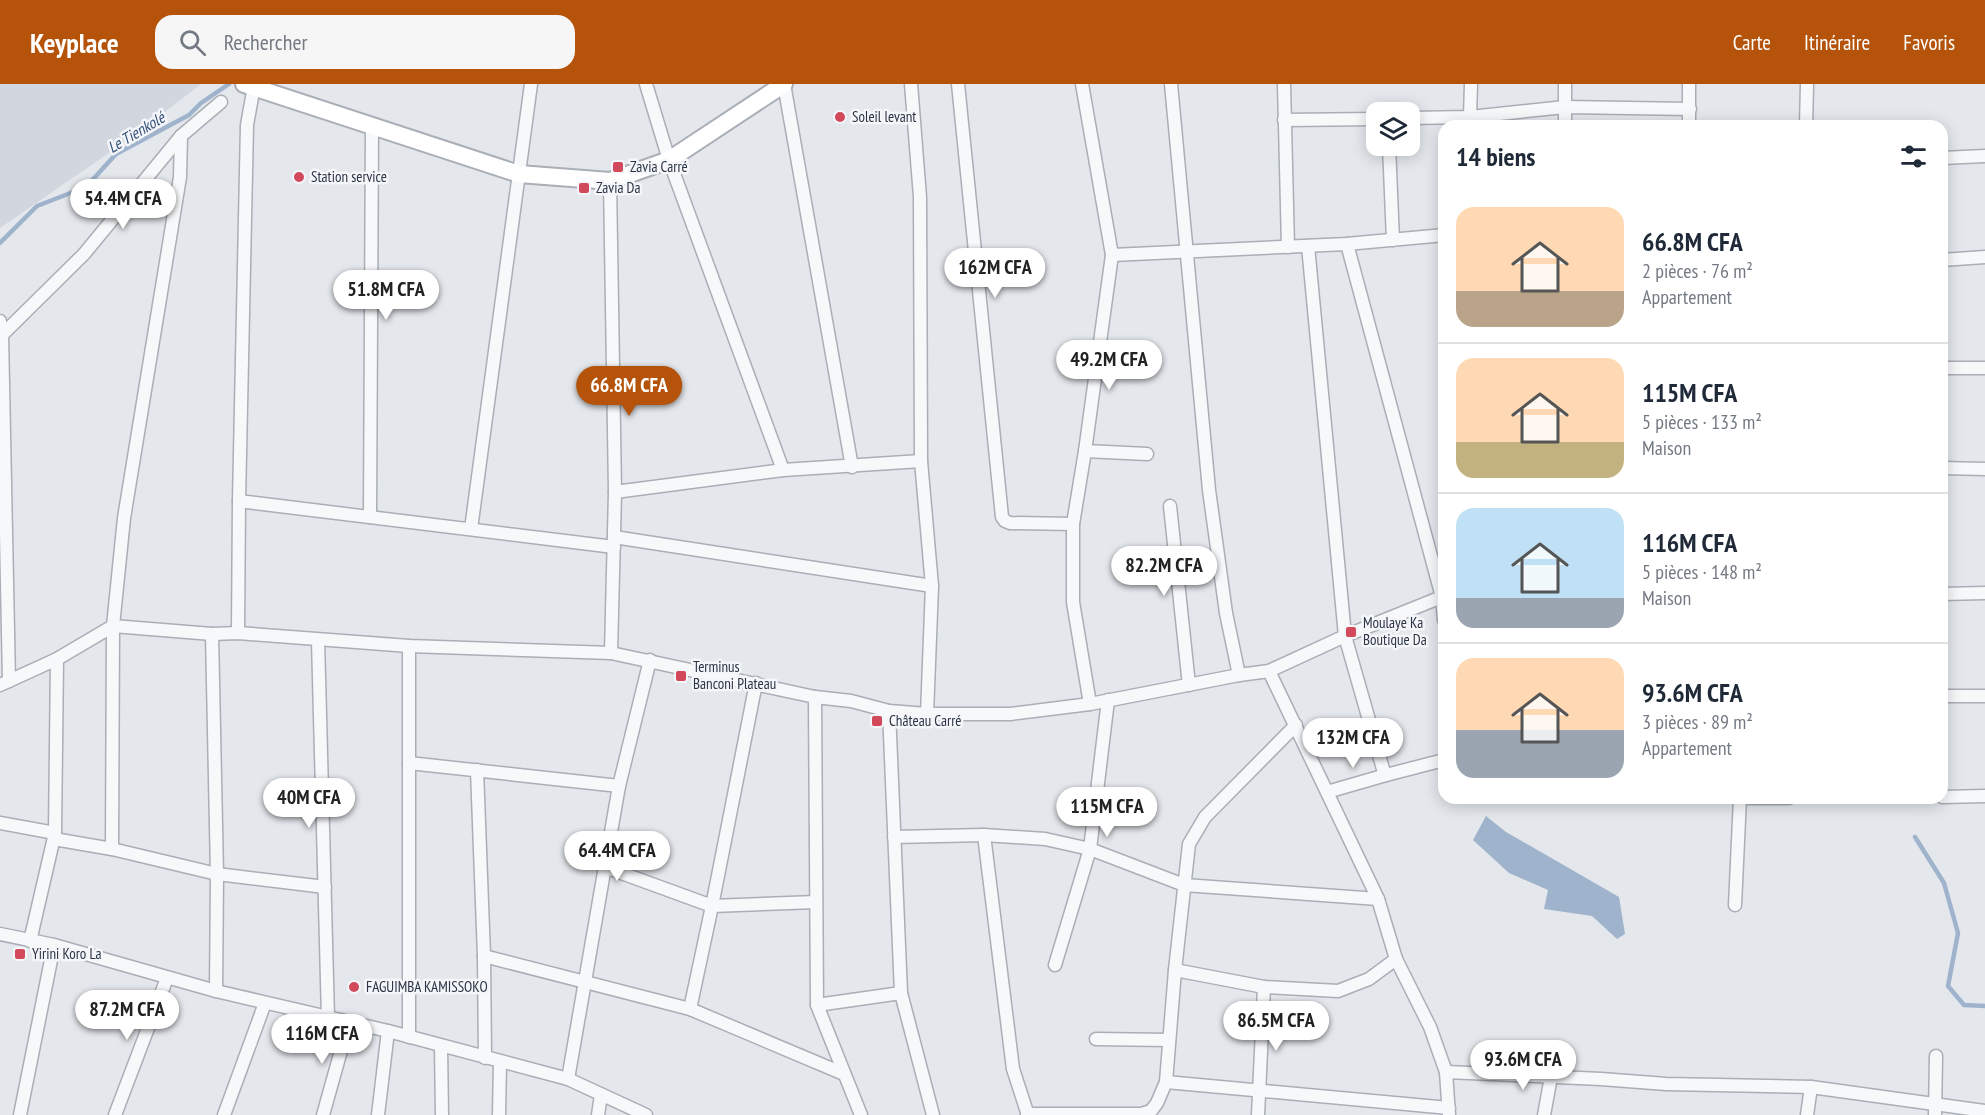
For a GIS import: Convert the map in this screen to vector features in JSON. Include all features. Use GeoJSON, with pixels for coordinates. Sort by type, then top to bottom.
{"type":"FeatureCollection","features":[{"type":"Feature","properties":{"kind":"main road"},"geometry":{"type":"LineString","coordinates":[[249,85],[519,174],[610,181],[669,160],[784,84]]}},
{"type":"Feature","properties":{"kind":"street"},"geometry":{"type":"LineString","coordinates":[[471,530],[531,84]]}},
{"type":"Feature","properties":{"kind":"street"},"geometry":{"type":"LineString","coordinates":[[645,84],[669,160],[783,470]]}},
{"type":"Feature","properties":{"kind":"street"},"geometry":{"type":"LineString","coordinates":[[784,84],[852,467]]}},
{"type":"Feature","properties":{"kind":"street"},"geometry":{"type":"LineString","coordinates":[[911,84],[920,196],[921,461],[932,586],[927,714]]}},
{"type":"Feature","properties":{"kind":"street"},"geometry":{"type":"LineString","coordinates":[[958,84],[1002,517],[1010,523],[1073,524]]}},
{"type":"Feature","properties":{"kind":"street"},"geometry":{"type":"LineString","coordinates":[[1082,84],[1112,255],[1073,524],[1073,602],[1090,704]]}},
{"type":"Feature","properties":{"kind":"street"},"geometry":{"type":"LineString","coordinates":[[1171,84],[1209,490],[1226,613],[1239,675]]}},
{"type":"Feature","properties":{"kind":"street"},"geometry":{"type":"LineString","coordinates":[[1284,84],[1288,247]]}},
{"type":"Feature","properties":{"kind":"street"},"geometry":{"type":"LineString","coordinates":[[1470,117],[1472,84]]}},
{"type":"Feature","properties":{"kind":"street"},"geometry":{"type":"LineString","coordinates":[[1565,84],[1565,120]]}},
{"type":"Feature","properties":{"kind":"street"},"geometry":{"type":"LineString","coordinates":[[1689,84],[1689,120]]}},
{"type":"Feature","properties":{"kind":"street"},"geometry":{"type":"LineString","coordinates":[[1806,120],[1807,84]]}},
{"type":"Feature","properties":{"kind":"street"},"geometry":{"type":"LineString","coordinates":[[238,633],[249,85]]}},
{"type":"Feature","properties":{"kind":"street"},"geometry":{"type":"LineString","coordinates":[[2,335],[84,254],[181,136],[221,102]]}},
{"type":"Feature","properties":{"kind":"street"},"geometry":{"type":"LineString","coordinates":[[1420,118],[1470,117],[1565,107],[1690,109]]}},
{"type":"Feature","properties":{"kind":"street"},"geometry":{"type":"LineString","coordinates":[[1284,120],[1366,119]]}},
{"type":"Feature","properties":{"kind":"street"},"geometry":{"type":"LineString","coordinates":[[370,517],[372,125]]}},
{"type":"Feature","properties":{"kind":"street"},"geometry":{"type":"LineString","coordinates":[[112,849],[113,626],[124,518],[180,177],[181,136]]}},
{"type":"Feature","properties":{"kind":"street"},"geometry":{"type":"LineString","coordinates":[[1390,156],[1394,240]]}},
{"type":"Feature","properties":{"kind":"street"},"geometry":{"type":"LineString","coordinates":[[1948,158],[1985,156]]}},
{"type":"Feature","properties":{"kind":"street"},"geometry":{"type":"LineString","coordinates":[[610,181],[615,492],[611,653]]}},
{"type":"Feature","properties":{"kind":"street"},"geometry":{"type":"LineString","coordinates":[[1112,255],[1347,244],[1438,236]]}},
{"type":"Feature","properties":{"kind":"street"},"geometry":{"type":"LineString","coordinates":[[1347,244],[1438,578]]}},
{"type":"Feature","properties":{"kind":"street"},"geometry":{"type":"LineString","coordinates":[[1308,246],[1345,636],[1386,775]]}},
{"type":"Feature","properties":{"kind":"street"},"geometry":{"type":"LineString","coordinates":[[1948,260],[1985,257]]}},
{"type":"Feature","properties":{"kind":"street"},"geometry":{"type":"LineString","coordinates":[[0,321],[2,335],[4,683],[57,659],[113,626],[409,646],[611,653],[815,697],[851,701],[890,711],[927,714],[1010,714],[1090,704],[1269,671],[1345,636],[1438,598]]}},
{"type":"Feature","properties":{"kind":"street"},"geometry":{"type":"LineString","coordinates":[[1948,368],[1985,368]]}},
{"type":"Feature","properties":{"kind":"street"},"geometry":{"type":"LineString","coordinates":[[1085,451],[1147,454]]}},
{"type":"Feature","properties":{"kind":"street"},"geometry":{"type":"LineString","coordinates":[[615,492],[783,470],[921,461]]}},
{"type":"Feature","properties":{"kind":"street"},"geometry":{"type":"LineString","coordinates":[[1948,468],[1985,469]]}},
{"type":"Feature","properties":{"kind":"street"},"geometry":{"type":"LineString","coordinates":[[239,501],[471,530],[614,542],[932,586]]}},
{"type":"Feature","properties":{"kind":"street"},"geometry":{"type":"LineString","coordinates":[[1170,506],[1189,685]]}},
{"type":"Feature","properties":{"kind":"street"},"geometry":{"type":"LineString","coordinates":[[1948,594],[1985,593]]}},
{"type":"Feature","properties":{"kind":"street"},"geometry":{"type":"LineString","coordinates":[[212,634],[217,874],[216,991]]}},
{"type":"Feature","properties":{"kind":"street"},"geometry":{"type":"LineString","coordinates":[[318,640],[327,1017]]}},
{"type":"Feature","properties":{"kind":"street"},"geometry":{"type":"LineString","coordinates":[[409,646],[409,1037]]}},
{"type":"Feature","properties":{"kind":"street"},"geometry":{"type":"LineString","coordinates":[[30,940],[55,836],[57,659]]}},
{"type":"Feature","properties":{"kind":"street"},"geometry":{"type":"LineString","coordinates":[[568,1079],[604,867],[620,786],[650,660]]}},
{"type":"Feature","properties":{"kind":"street"},"geometry":{"type":"LineString","coordinates":[[1166,1082],[1449,1112],[1446,1072],[1430,1027],[1396,958],[1378,899],[1269,671]]}},
{"type":"Feature","properties":{"kind":"street"},"geometry":{"type":"LineString","coordinates":[[690,1009],[756,683]]}},
{"type":"Feature","properties":{"kind":"street"},"geometry":{"type":"LineString","coordinates":[[1948,696],[1985,696]]}},
{"type":"Feature","properties":{"kind":"street"},"geometry":{"type":"LineString","coordinates":[[815,697],[817,1005],[861,1115]]}},
{"type":"Feature","properties":{"kind":"street"},"geometry":{"type":"LineString","coordinates":[[1055,965],[1090,849],[1108,700]]}},
{"type":"Feature","properties":{"kind":"street"},"geometry":{"type":"LineString","coordinates":[[890,711],[901,993],[933,1115]]}},
{"type":"Feature","properties":{"kind":"street"},"geometry":{"type":"LineString","coordinates":[[984,835],[1013,1069],[1028,1114],[1142,1114],[1151,1111],[1166,1082],[1175,970],[1189,844],[1205,817],[1296,725]]}},
{"type":"Feature","properties":{"kind":"street"},"geometry":{"type":"LineString","coordinates":[[1327,792],[1438,762]]}},
{"type":"Feature","properties":{"kind":"street"},"geometry":{"type":"LineString","coordinates":[[409,763],[620,786]]}},
{"type":"Feature","properties":{"kind":"street"},"geometry":{"type":"LineString","coordinates":[[477,770],[484,956],[485,1058]]}},
{"type":"Feature","properties":{"kind":"street"},"geometry":{"type":"LineString","coordinates":[[1948,797],[1985,796]]}},
{"type":"Feature","properties":{"kind":"street"},"geometry":{"type":"LineString","coordinates":[[1734,905],[1739,804]]}},
{"type":"Feature","properties":{"kind":"street"},"geometry":{"type":"LineString","coordinates":[[0,823],[217,874],[325,887]]}},
{"type":"Feature","properties":{"kind":"street"},"geometry":{"type":"LineString","coordinates":[[894,837],[984,835],[1045,839],[1090,849],[1184,885],[1378,899]]}},
{"type":"Feature","properties":{"kind":"street"},"geometry":{"type":"LineString","coordinates":[[604,867],[712,906],[816,902]]}},
{"type":"Feature","properties":{"kind":"street"},"geometry":{"type":"LineString","coordinates":[[0,934],[54,945],[216,991],[388,1031],[568,1079],[646,1115]]}},
{"type":"Feature","properties":{"kind":"street"},"geometry":{"type":"LineString","coordinates":[[20,1115],[54,945]]}},
{"type":"Feature","properties":{"kind":"street"},"geometry":{"type":"LineString","coordinates":[[484,956],[690,1009],[844,1074]]}},
{"type":"Feature","properties":{"kind":"street"},"geometry":{"type":"LineString","coordinates":[[1175,970],[1264,987],[1338,990],[1369,979],[1396,958]]}},
{"type":"Feature","properties":{"kind":"street"},"geometry":{"type":"LineString","coordinates":[[115,1115],[167,978]]}},
{"type":"Feature","properties":{"kind":"street"},"geometry":{"type":"LineString","coordinates":[[1258,1115],[1264,987]]}},
{"type":"Feature","properties":{"kind":"street"},"geometry":{"type":"LineString","coordinates":[[817,1005],[901,993]]}},
{"type":"Feature","properties":{"kind":"street"},"geometry":{"type":"LineString","coordinates":[[224,1115],[264,1003]]}},
{"type":"Feature","properties":{"kind":"street"},"geometry":{"type":"LineString","coordinates":[[323,1115],[349,1022]]}},
{"type":"Feature","properties":{"kind":"street"},"geometry":{"type":"LineString","coordinates":[[378,1115],[388,1031]]}},
{"type":"Feature","properties":{"kind":"street"},"geometry":{"type":"LineString","coordinates":[[1096,1039],[1169,1040]]}},
{"type":"Feature","properties":{"kind":"street"},"geometry":{"type":"LineString","coordinates":[[441,1046],[442,1115]]}},
{"type":"Feature","properties":{"kind":"street"},"geometry":{"type":"LineString","coordinates":[[1935,1109],[1936,1056]]}},
{"type":"Feature","properties":{"kind":"street"},"geometry":{"type":"LineString","coordinates":[[499,1115],[500,1062]]}},
{"type":"Feature","properties":{"kind":"street"},"geometry":{"type":"LineString","coordinates":[[1446,1072],[1666,1084],[1811,1088],[1935,1109],[1985,1111]]}},
{"type":"Feature","properties":{"kind":"street"},"geometry":{"type":"LineString","coordinates":[[1544,1115],[1551,1077]]}},
{"type":"Feature","properties":{"kind":"street"},"geometry":{"type":"LineString","coordinates":[[1807,1115],[1811,1088]]}},
{"type":"Feature","properties":{"kind":"street"},"geometry":{"type":"LineString","coordinates":[[598,1115],[601,1095]]}},
{"type":"Feature","properties":{"kind":"shaded area"},"geometry":{"type":"Polygon","coordinates":[[[0,84],[201,84],[132,137],[0,228],[0,84]]]}},
{"type":"Feature","properties":{"kind":"water"},"geometry":{"type":"Polygon","coordinates":[[[1486,816],[1506,832],[1619,897],[1625,934],[1617,939],[1592,916],[1544,909],[1548,890],[1509,873],[1473,840],[1486,816]]]}},
{"type":"Feature","properties":{"kind":"waterway","name":"Le Tienkolé"},"geometry":{"type":"LineString","coordinates":[[0,243],[37,206],[86,187],[116,154],[189,115],[201,103],[229,84]]}},
{"type":"Feature","properties":{"kind":"waterway"},"geometry":{"type":"LineString","coordinates":[[1915,837],[1944,883],[1958,933],[1948,986],[1964,1005],[1985,1006]]}},
{"type":"Feature","properties":{"kind":"place","name":"Soleil levant"},"geometry":{"type":"Point","coordinates":[840,117]}},
{"type":"Feature","properties":{"kind":"place","name":"Zavia Carré"},"geometry":{"type":"Point","coordinates":[618,167]}},
{"type":"Feature","properties":{"kind":"place","name":"Station service"},"geometry":{"type":"Point","coordinates":[299,177]}},
{"type":"Feature","properties":{"kind":"place","name":"Zavia Da"},"geometry":{"type":"Point","coordinates":[584,188]}},
{"type":"Feature","properties":{"kind":"place","name":"Moulaye Ka Boutique Da"},"geometry":{"type":"Point","coordinates":[1351,632]}},
{"type":"Feature","properties":{"kind":"place","name":"Terminus Banconi Plateau"},"geometry":{"type":"Point","coordinates":[681,676]}},
{"type":"Feature","properties":{"kind":"place","name":"Château Carré"},"geometry":{"type":"Point","coordinates":[877,721]}},
{"type":"Feature","properties":{"kind":"place","name":"Yirini Koro La"},"geometry":{"type":"Point","coordinates":[20,954]}},
{"type":"Feature","properties":{"kind":"place","name":"FAGUIMBA KAMISSOKO"},"geometry":{"type":"Point","coordinates":[354,987]}}]}
